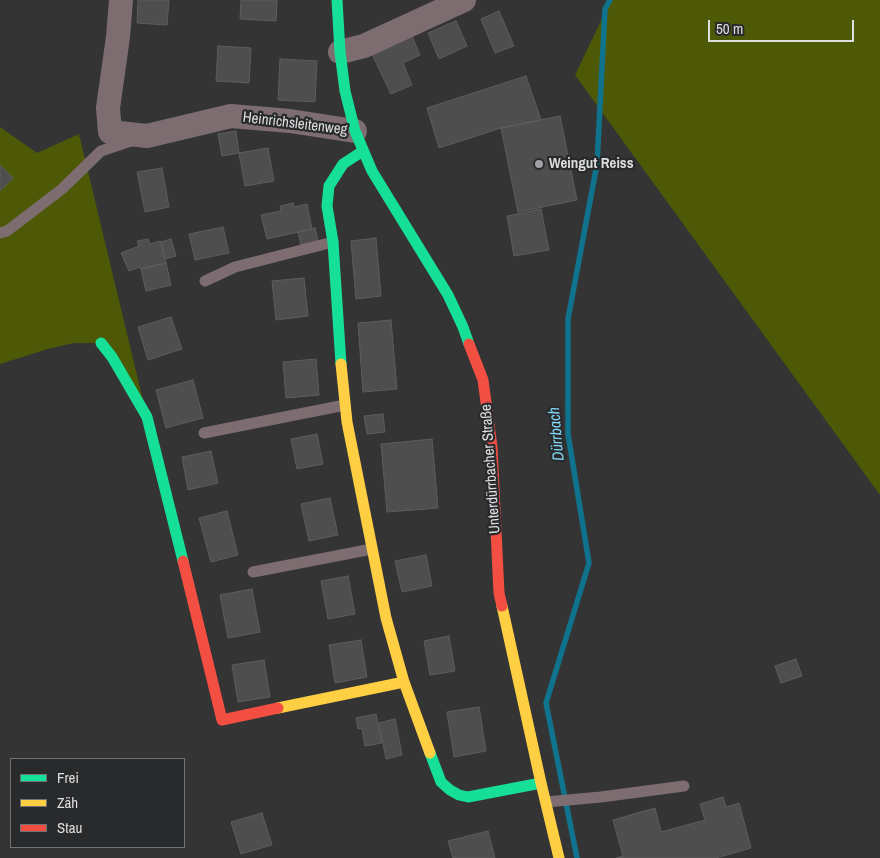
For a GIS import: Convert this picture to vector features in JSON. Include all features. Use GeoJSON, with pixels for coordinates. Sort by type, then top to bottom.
{"type":"FeatureCollection","features":[{"type":"Feature","properties":{"kind":"street","name":"Heinrichsleitenweg"},"geometry":{"type":"LineString","coordinates":[[121,0],[108,108],[110,132],[147,136],[231,116],[290,121],[359,141]]}},
{"type":"Feature","properties":{"kind":"street","name":"Unterdürrbacher Straße"},"geometry":{"type":"LineString","coordinates":[[338,0],[340,52],[345,91],[359,141],[372,172],[448,295],[483,380],[492,447],[499,593],[541,783],[560,858]]}},
{"type":"Feature","properties":{"kind":"street"},"geometry":{"type":"LineString","coordinates":[[340,52],[364,46],[464,0]]}},
{"type":"Feature","properties":{"kind":"street"},"geometry":{"type":"LineString","coordinates":[[359,141],[329,186],[327,206],[333,242],[339,348],[347,422],[386,618],[404,682],[435,768],[442,782],[450,790],[468,797],[541,783]]}},
{"type":"Feature","properties":{"kind":"street"},"geometry":{"type":"LineString","coordinates":[[101,343],[112,357],[148,417],[222,720],[404,682]]}},
{"type":"Feature","properties":{"kind":"lane","name":"Heinrichsleitenweg"},"geometry":{"type":"LineString","coordinates":[[0,233],[7,231],[62,189],[101,151],[147,136]]}},
{"type":"Feature","properties":{"kind":"lane"},"geometry":{"type":"LineString","coordinates":[[205,281],[235,267],[333,242]]}},
{"type":"Feature","properties":{"kind":"lane"},"geometry":{"type":"LineString","coordinates":[[204,433],[346,405]]}},
{"type":"Feature","properties":{"kind":"lane"},"geometry":{"type":"LineString","coordinates":[[253,572],[372,549]]}},
{"type":"Feature","properties":{"kind":"lane"},"geometry":{"type":"LineString","coordinates":[[546,802],[684,786]]}},
{"type":"Feature","properties":{"kind":"green space"},"geometry":{"type":"Polygon","coordinates":[[[611,0],[880,0],[880,495],[575,75],[611,0]]]}},
{"type":"Feature","properties":{"kind":"green space"},"geometry":{"type":"Polygon","coordinates":[[[0,127],[37,153],[79,134],[147,417],[101,343],[74,343],[0,364],[0,127]]]}},
{"type":"Feature","properties":{"kind":"building"},"geometry":{"type":"Polygon","coordinates":[[[138,0],[169,0],[167,25],[137,23],[138,0]]]}},
{"type":"Feature","properties":{"kind":"building"},"geometry":{"type":"Polygon","coordinates":[[[241,0],[277,0],[276,21],[240,19],[241,0]]]}},
{"type":"Feature","properties":{"kind":"building"},"geometry":{"type":"Polygon","coordinates":[[[499,11],[514,46],[495,53],[481,19],[499,11]]]}},
{"type":"Feature","properties":{"kind":"building"},"geometry":{"type":"Polygon","coordinates":[[[456,21],[467,46],[439,59],[428,33],[456,21]]]}},
{"type":"Feature","properties":{"kind":"building"},"geometry":{"type":"Polygon","coordinates":[[[412,36],[420,55],[403,63],[412,85],[391,94],[372,54],[412,36]]]}},
{"type":"Feature","properties":{"kind":"building"},"geometry":{"type":"Polygon","coordinates":[[[218,46],[251,48],[249,83],[216,81],[218,46]]]}},
{"type":"Feature","properties":{"kind":"building"},"geometry":{"type":"Polygon","coordinates":[[[280,59],[317,61],[315,102],[278,100],[280,59]]]}},
{"type":"Feature","properties":{"kind":"building"},"geometry":{"type":"Polygon","coordinates":[[[526,76],[541,120],[501,128],[439,148],[427,108],[526,76]]]}},
{"type":"Feature","properties":{"kind":"building","name":"Weingut Reiss"},"geometry":{"type":"Polygon","coordinates":[[[560,116],[577,200],[518,212],[501,128],[560,116]]]}},
{"type":"Feature","properties":{"kind":"building"},"geometry":{"type":"Polygon","coordinates":[[[236,131],[239,153],[222,156],[218,134],[236,131]]]}},
{"type":"Feature","properties":{"kind":"building"},"geometry":{"type":"Polygon","coordinates":[[[268,148],[274,181],[245,186],[239,153],[268,148]]]}},
{"type":"Feature","properties":{"kind":"building"},"geometry":{"type":"Polygon","coordinates":[[[0,165],[13,178],[0,191],[0,165]]]}},
{"type":"Feature","properties":{"kind":"building"},"geometry":{"type":"Polygon","coordinates":[[[162,168],[169,207],[145,212],[137,172],[162,168]]]}},
{"type":"Feature","properties":{"kind":"building"},"geometry":{"type":"Polygon","coordinates":[[[293,203],[294,207],[307,204],[312,229],[267,239],[261,215],[281,211],[280,206],[293,203]]]}},
{"type":"Feature","properties":{"kind":"building"},"geometry":{"type":"Polygon","coordinates":[[[541,209],[549,250],[514,256],[507,216],[541,209]]]}},
{"type":"Feature","properties":{"kind":"building"},"geometry":{"type":"Polygon","coordinates":[[[223,227],[229,253],[195,260],[189,234],[223,227]]]}},
{"type":"Feature","properties":{"kind":"building"},"geometry":{"type":"Polygon","coordinates":[[[315,228],[318,241],[301,245],[298,232],[315,228]]]}},
{"type":"Feature","properties":{"kind":"building"},"geometry":{"type":"Polygon","coordinates":[[[376,238],[381,296],[356,299],[351,241],[376,238]]]}},
{"type":"Feature","properties":{"kind":"building"},"geometry":{"type":"Polygon","coordinates":[[[148,239],[150,244],[161,241],[166,263],[141,269],[140,267],[129,271],[121,253],[139,246],[137,241],[148,239]]]}},
{"type":"Feature","properties":{"kind":"building"},"geometry":{"type":"Polygon","coordinates":[[[171,239],[176,256],[165,259],[161,242],[171,239]]]}},
{"type":"Feature","properties":{"kind":"building"},"geometry":{"type":"Polygon","coordinates":[[[166,263],[171,285],[146,291],[141,269],[166,263]]]}},
{"type":"Feature","properties":{"kind":"building"},"geometry":{"type":"Polygon","coordinates":[[[304,278],[308,316],[276,320],[272,281],[304,278]]]}},
{"type":"Feature","properties":{"kind":"building"},"geometry":{"type":"Polygon","coordinates":[[[171,317],[182,349],[148,360],[138,327],[171,317]]]}},
{"type":"Feature","properties":{"kind":"building"},"geometry":{"type":"Polygon","coordinates":[[[391,320],[397,389],[363,392],[358,323],[391,320]]]}},
{"type":"Feature","properties":{"kind":"building"},"geometry":{"type":"Polygon","coordinates":[[[316,359],[319,395],[286,398],[283,362],[316,359]]]}},
{"type":"Feature","properties":{"kind":"building"},"geometry":{"type":"Polygon","coordinates":[[[193,380],[203,418],[166,428],[156,390],[193,380]]]}},
{"type":"Feature","properties":{"kind":"building"},"geometry":{"type":"Polygon","coordinates":[[[383,414],[385,432],[367,434],[364,416],[383,414]]]}},
{"type":"Feature","properties":{"kind":"building"},"geometry":{"type":"Polygon","coordinates":[[[317,434],[323,464],[297,469],[291,439],[317,434]]]}},
{"type":"Feature","properties":{"kind":"building"},"geometry":{"type":"Polygon","coordinates":[[[432,439],[438,508],[387,512],[381,444],[432,439]]]}},
{"type":"Feature","properties":{"kind":"building"},"geometry":{"type":"Polygon","coordinates":[[[211,451],[218,483],[188,490],[182,457],[211,451]]]}},
{"type":"Feature","properties":{"kind":"building"},"geometry":{"type":"Polygon","coordinates":[[[330,498],[338,535],[309,541],[301,504],[330,498]]]}},
{"type":"Feature","properties":{"kind":"building"},"geometry":{"type":"Polygon","coordinates":[[[227,511],[238,555],[211,562],[199,518],[227,511]]]}},
{"type":"Feature","properties":{"kind":"building"},"geometry":{"type":"Polygon","coordinates":[[[426,555],[432,586],[402,592],[395,561],[426,555]]]}},
{"type":"Feature","properties":{"kind":"building"},"geometry":{"type":"Polygon","coordinates":[[[348,576],[355,614],[328,619],[321,581],[348,576]]]}},
{"type":"Feature","properties":{"kind":"building"},"geometry":{"type":"Polygon","coordinates":[[[252,589],[260,632],[228,638],[220,595],[252,589]]]}},
{"type":"Feature","properties":{"kind":"building"},"geometry":{"type":"Polygon","coordinates":[[[449,636],[455,671],[430,675],[424,641],[449,636]]]}},
{"type":"Feature","properties":{"kind":"building"},"geometry":{"type":"Polygon","coordinates":[[[361,640],[367,677],[335,683],[329,645],[361,640]]]}},
{"type":"Feature","properties":{"kind":"building"},"geometry":{"type":"Polygon","coordinates":[[[796,659],[802,676],[781,683],[775,666],[796,659]]]}},
{"type":"Feature","properties":{"kind":"building"},"geometry":{"type":"Polygon","coordinates":[[[264,660],[270,697],[238,702],[232,665],[264,660]]]}},
{"type":"Feature","properties":{"kind":"building"},"geometry":{"type":"Polygon","coordinates":[[[479,707],[486,751],[454,757],[447,712],[479,707]]]}},
{"type":"Feature","properties":{"kind":"building"},"geometry":{"type":"Polygon","coordinates":[[[376,714],[382,743],[365,746],[362,728],[358,729],[356,718],[376,714]]]}},
{"type":"Feature","properties":{"kind":"building"},"geometry":{"type":"Polygon","coordinates":[[[395,719],[402,755],[386,759],[379,723],[395,719]]]}},
{"type":"Feature","properties":{"kind":"building"},"geometry":{"type":"Polygon","coordinates":[[[723,797],[726,807],[739,803],[751,848],[716,858],[616,858],[623,856],[613,820],[655,808],[661,832],[705,820],[700,804],[723,797]]]}},
{"type":"Feature","properties":{"kind":"building"},"geometry":{"type":"Polygon","coordinates":[[[262,813],[272,845],[241,854],[231,822],[262,813]]]}},
{"type":"Feature","properties":{"kind":"building"},"geometry":{"type":"Polygon","coordinates":[[[488,831],[495,858],[453,858],[448,841],[488,831]]]}},
{"type":"Feature","properties":{"kind":"waterway","name":"Dürrbach"},"geometry":{"type":"LineString","coordinates":[[577,858],[546,703],[589,563],[568,434],[568,319],[597,164],[605,9],[610,0]]}},
{"type":"Feature","properties":{"kind":"traffic: fast"},"geometry":{"type":"LineString","coordinates":[[337,0],[340,52],[345,91],[355,131],[372,171],[448,295],[469,344]]}},
{"type":"Feature","properties":{"kind":"traffic: fast"},"geometry":{"type":"LineString","coordinates":[[341,364],[333,242],[327,206],[329,186],[343,164],[363,151]]}},
{"type":"Feature","properties":{"kind":"traffic: fast"},"geometry":{"type":"LineString","coordinates":[[101,343],[112,357],[147,417],[183,561]]}},
{"type":"Feature","properties":{"kind":"traffic: fast"},"geometry":{"type":"LineString","coordinates":[[430,753],[441,782],[459,795],[468,797],[541,783]]}},
{"type":"Feature","properties":{"kind":"traffic: slow"},"geometry":{"type":"LineString","coordinates":[[341,364],[347,422],[386,618],[404,682],[430,753]]}},
{"type":"Feature","properties":{"kind":"traffic: slow"},"geometry":{"type":"LineString","coordinates":[[502,606],[559,858]]}},
{"type":"Feature","properties":{"kind":"traffic: slow"},"geometry":{"type":"LineString","coordinates":[[278,708],[404,682]]}},
{"type":"Feature","properties":{"kind":"traffic: jam"},"geometry":{"type":"LineString","coordinates":[[469,344],[483,380],[492,447],[499,593],[502,606]]}},
{"type":"Feature","properties":{"kind":"traffic: jam"},"geometry":{"type":"LineString","coordinates":[[183,561],[222,720],[278,708]]}},
{"type":"Feature","properties":{"kind":"place","name":"Weingut Reiss"},"geometry":{"type":"Point","coordinates":[539,164]}}]}
